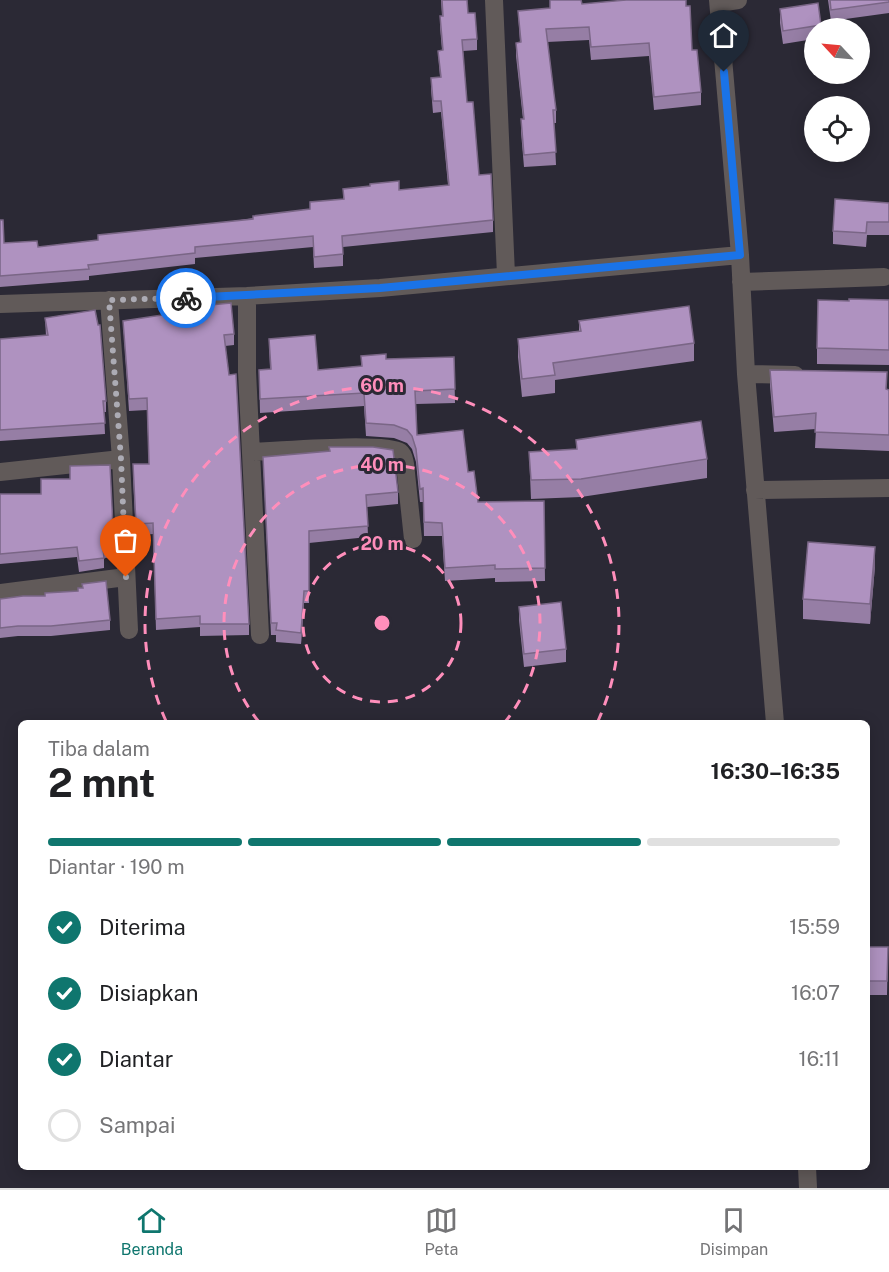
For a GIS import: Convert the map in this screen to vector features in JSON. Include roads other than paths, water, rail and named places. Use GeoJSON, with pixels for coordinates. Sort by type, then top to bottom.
{"type":"FeatureCollection","features":[{"type":"Feature","properties":{"kind":"street"},"geometry":{"type":"LineString","coordinates":[[494,0],[506,275]]}},
{"type":"Feature","properties":{"kind":"street"},"geometry":{"type":"LineString","coordinates":[[738,0],[718,2],[740,255],[746,374],[775,720]]}},
{"type":"Feature","properties":{"kind":"street"},"geometry":{"type":"LineString","coordinates":[[0,304],[247,296],[380,288],[740,255]]}},
{"type":"Feature","properties":{"kind":"street"},"geometry":{"type":"LineString","coordinates":[[741,282],[884,277]]}},
{"type":"Feature","properties":{"kind":"street"},"geometry":{"type":"LineString","coordinates":[[247,296],[251,452],[261,635]]}},
{"type":"Feature","properties":{"kind":"street"},"geometry":{"type":"LineString","coordinates":[[109,300],[121,459],[129,630]]}},
{"type":"Feature","properties":{"kind":"street"},"geometry":{"type":"LineString","coordinates":[[746,374],[817,375]]}},
{"type":"Feature","properties":{"kind":"street"},"geometry":{"type":"LineString","coordinates":[[251,452],[377,448],[398,451],[403,455],[405,464],[413,539]]}},
{"type":"Feature","properties":{"kind":"street"},"geometry":{"type":"LineString","coordinates":[[0,472],[121,459]]}},
{"type":"Feature","properties":{"kind":"street"},"geometry":{"type":"LineString","coordinates":[[755,490],[889,488]]}},
{"type":"Feature","properties":{"kind":"street"},"geometry":{"type":"LineString","coordinates":[[0,593],[126,577]]}},
{"type":"Feature","properties":{"kind":"street"},"geometry":{"type":"LineString","coordinates":[[807,1170],[808,1188]]}}]}
